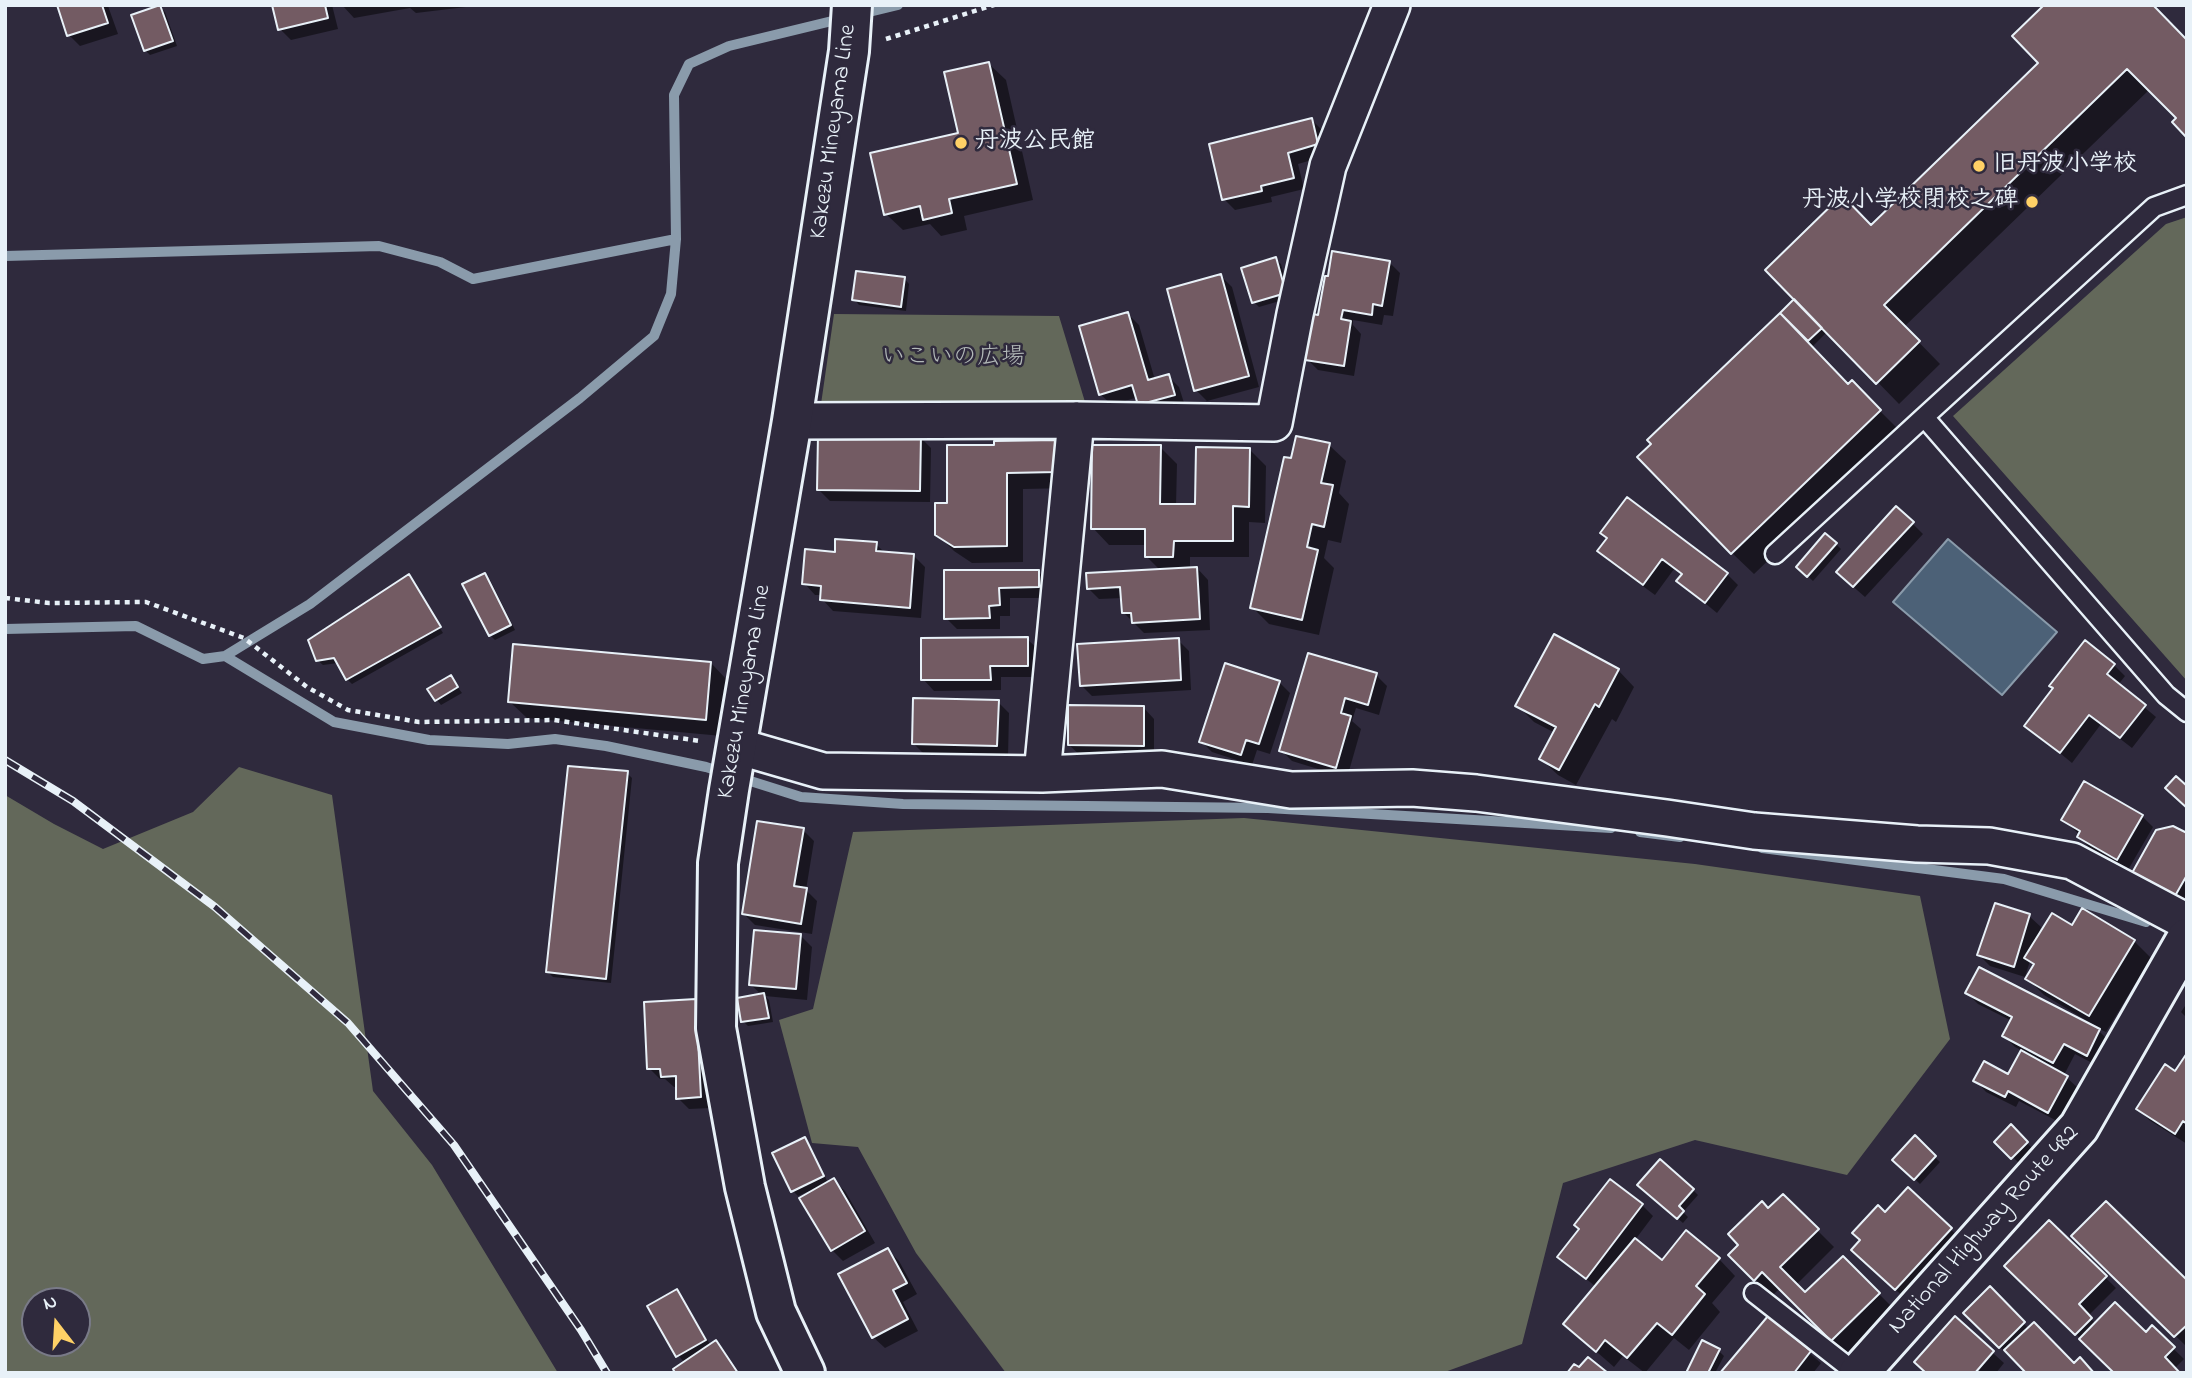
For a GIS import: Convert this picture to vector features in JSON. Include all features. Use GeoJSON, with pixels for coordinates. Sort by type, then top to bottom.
{"type":"FeatureCollection","features":[{"type":"Feature","properties":{"kind":"main road","name":"Kakezu Mineyama Line"},"geometry":{"type":"LineString","coordinates":[[805,1373],[776,1312],[745,1187],[716,1028],[718,863],[792,421],[849,51],[852,5]]}},
{"type":"Feature","properties":{"kind":"main road","name":"National Highway Route 482"},"geometry":{"type":"LineString","coordinates":[[1857,1373],[2079,1127],[2187,938]]}},
{"type":"Feature","properties":{"kind":"street"},"geometry":{"type":"LineString","coordinates":[[792,421],[1076,420],[1274,423],[1328,166],[1392,5]]}},
{"type":"Feature","properties":{"kind":"street"},"geometry":{"type":"LineString","coordinates":[[1042,774],[1076,420]]}},
{"type":"Feature","properties":{"kind":"street"},"geometry":{"type":"LineString","coordinates":[[734,764],[823,771],[1042,774],[1162,769],[1291,790],[1412,788],[1450,791],[1667,817],[1754,831],[1917,844],[1989,846],[2072,861],[2187,922]]}},
{"type":"Feature","properties":{"kind":"lane"},"geometry":{"type":"LineString","coordinates":[[1775,554],[2154,207],[2187,195]]}},
{"type":"Feature","properties":{"kind":"lane"},"geometry":{"type":"LineString","coordinates":[[1924,417],[2166,695],[2187,712]]}},
{"type":"Feature","properties":{"kind":"lane"},"geometry":{"type":"LineString","coordinates":[[1754,1293],[1857,1373]]}},
{"type":"Feature","properties":{"kind":"path"},"geometry":{"type":"LineString","coordinates":[[849,51],[994,5]]}},
{"type":"Feature","properties":{"kind":"path"},"geometry":{"type":"LineString","coordinates":[[5,598],[50,603],[146,602],[244,638],[307,687],[348,710],[419,722],[554,720],[734,764]]}},
{"type":"Feature","properties":{"kind":"green space"},"geometry":{"type":"Polygon","coordinates":[[[2187,217],[2187,681],[1953,416],[2166,224],[2187,217]]]}},
{"type":"Feature","properties":{"kind":"green space","name":"いこいの広場"},"geometry":{"type":"Polygon","coordinates":[[[834,314],[1059,316],[1085,402],[821,404],[834,314]]]}},
{"type":"Feature","properties":{"kind":"green space"},"geometry":{"type":"Polygon","coordinates":[[[239,767],[332,795],[373,1091],[432,1165],[558,1373],[5,1373],[5,795],[103,849],[193,812],[239,767]]]}},
{"type":"Feature","properties":{"kind":"green space"},"geometry":{"type":"Polygon","coordinates":[[[1244,818],[1695,864],[1920,896],[1950,1039],[1847,1175],[1695,1140],[1563,1183],[1522,1344],[1442,1373],[1006,1373],[916,1253],[858,1147],[812,1143],[779,1020],[813,1009],[853,832],[1244,818]]]}},
{"type":"Feature","properties":{"kind":"water"},"geometry":{"type":"Polygon","coordinates":[[[1948,539],[2057,632],[2002,695],[1893,602],[1948,539]]]}},
{"type":"Feature","properties":{"kind":"building"},"geometry":{"type":"Polygon","coordinates":[[[57,5],[102,5],[108,23],[67,36],[57,5]]]}},
{"type":"Feature","properties":{"kind":"building"},"geometry":{"type":"Polygon","coordinates":[[[160,5],[173,41],[144,51],[131,15],[160,5]]]}},
{"type":"Feature","properties":{"kind":"building"},"geometry":{"type":"Polygon","coordinates":[[[272,5],[325,5],[328,18],[278,30],[272,5]]]}},
{"type":"Feature","properties":{"kind":"building","name":"旧丹波小学校"},"geometry":{"type":"Polygon","coordinates":[[[2044,5],[2153,5],[2187,40],[2187,138],[2172,122],[2176,118],[2127,69],[1884,305],[1920,341],[1876,384],[1765,270],[1842,195],[1871,225],[2038,63],[2012,36],[2044,5]]]}},
{"type":"Feature","properties":{"kind":"building","name":"丹波公民館"},"geometry":{"type":"Polygon","coordinates":[[[989,62],[1017,184],[949,199],[952,213],[923,220],[920,206],[884,215],[870,153],[958,133],[944,72],[989,62]]]}},
{"type":"Feature","properties":{"kind":"building"},"geometry":{"type":"Polygon","coordinates":[[[1312,118],[1318,144],[1288,153],[1294,178],[1261,186],[1262,191],[1222,200],[1209,144],[1312,118]]]}},
{"type":"Feature","properties":{"kind":"building"},"geometry":{"type":"Polygon","coordinates":[[[1332,251],[1390,261],[1382,306],[1373,304],[1372,315],[1343,310],[1341,319],[1351,321],[1344,366],[1305,360],[1313,314],[1318,315],[1332,251]]]}},
{"type":"Feature","properties":{"kind":"building"},"geometry":{"type":"Polygon","coordinates":[[[1276,257],[1286,293],[1252,303],[1241,268],[1276,257]]]}},
{"type":"Feature","properties":{"kind":"building"},"geometry":{"type":"Polygon","coordinates":[[[856,271],[905,277],[901,307],[852,300],[856,271]]]}},
{"type":"Feature","properties":{"kind":"building"},"geometry":{"type":"Polygon","coordinates":[[[1221,274],[1249,376],[1194,391],[1167,289],[1221,274]]]}},
{"type":"Feature","properties":{"kind":"building"},"geometry":{"type":"Polygon","coordinates":[[[1794,299],[1822,328],[1808,341],[1780,313],[1794,299]]]}},
{"type":"Feature","properties":{"kind":"building"},"geometry":{"type":"Polygon","coordinates":[[[1128,312],[1148,380],[1169,374],[1175,395],[1138,405],[1132,385],[1099,395],[1079,326],[1128,312]]]}},
{"type":"Feature","properties":{"kind":"building"},"geometry":{"type":"Polygon","coordinates":[[[1780,313],[1848,384],[1852,380],[1881,410],[1731,554],[1637,457],[1651,444],[1647,440],[1780,313]]]}},
{"type":"Feature","properties":{"kind":"building"},"geometry":{"type":"Polygon","coordinates":[[[818,435],[921,435],[920,491],[817,490],[818,435]]]}},
{"type":"Feature","properties":{"kind":"building"},"geometry":{"type":"Polygon","coordinates":[[[1296,436],[1330,443],[1321,483],[1333,485],[1324,527],[1312,524],[1307,547],[1318,550],[1302,620],[1250,608],[1284,457],[1291,458],[1296,436]]]}},
{"type":"Feature","properties":{"kind":"building"},"geometry":{"type":"Polygon","coordinates":[[[1057,440],[1057,472],[1007,473],[1007,546],[954,547],[935,535],[935,503],[947,503],[947,445],[994,445],[994,441],[1057,440]]]}},
{"type":"Feature","properties":{"kind":"building"},"geometry":{"type":"Polygon","coordinates":[[[1092,445],[1161,445],[1160,504],[1195,504],[1196,447],[1250,448],[1249,507],[1233,506],[1233,541],[1174,541],[1173,557],[1145,557],[1145,529],[1091,529],[1092,445]]]}},
{"type":"Feature","properties":{"kind":"building"},"geometry":{"type":"Polygon","coordinates":[[[1627,497],[1728,573],[1705,603],[1676,581],[1682,574],[1662,559],[1643,585],[1597,551],[1607,538],[1600,533],[1627,497]]]}},
{"type":"Feature","properties":{"kind":"building"},"geometry":{"type":"Polygon","coordinates":[[[1896,506],[1914,522],[1853,587],[1836,572],[1896,506]]]}},
{"type":"Feature","properties":{"kind":"building"},"geometry":{"type":"Polygon","coordinates":[[[1825,533],[1837,543],[1807,577],[1796,567],[1825,533]]]}},
{"type":"Feature","properties":{"kind":"building"},"geometry":{"type":"Polygon","coordinates":[[[835,539],[877,542],[876,551],[914,554],[910,608],[820,600],[821,586],[802,584],[805,549],[835,552],[835,539]]]}},
{"type":"Feature","properties":{"kind":"building"},"geometry":{"type":"Polygon","coordinates":[[[1197,567],[1200,619],[1132,623],[1131,613],[1122,613],[1120,587],[1087,589],[1086,573],[1197,567]]]}},
{"type":"Feature","properties":{"kind":"building"},"geometry":{"type":"Polygon","coordinates":[[[944,570],[1039,570],[1039,587],[999,588],[1000,605],[989,606],[990,618],[944,619],[944,570]]]}},
{"type":"Feature","properties":{"kind":"building"},"geometry":{"type":"Polygon","coordinates":[[[485,573],[511,625],[489,636],[462,584],[485,573]]]}},
{"type":"Feature","properties":{"kind":"building"},"geometry":{"type":"Polygon","coordinates":[[[409,574],[441,627],[346,680],[334,658],[316,661],[308,640],[409,574]]]}},
{"type":"Feature","properties":{"kind":"building"},"geometry":{"type":"Polygon","coordinates":[[[1554,634],[1619,669],[1599,707],[1595,704],[1559,770],[1539,759],[1556,727],[1515,706],[1554,634]]]}},
{"type":"Feature","properties":{"kind":"building"},"geometry":{"type":"Polygon","coordinates":[[[1028,637],[1028,666],[990,666],[991,680],[921,680],[921,638],[1028,637]]]}},
{"type":"Feature","properties":{"kind":"building"},"geometry":{"type":"Polygon","coordinates":[[[1179,638],[1181,680],[1080,686],[1077,644],[1179,638]]]}},
{"type":"Feature","properties":{"kind":"building"},"geometry":{"type":"Polygon","coordinates":[[[2085,640],[2115,664],[2107,674],[2146,705],[2120,738],[2089,715],[2060,753],[2024,726],[2053,688],[2049,686],[2085,640]]]}},
{"type":"Feature","properties":{"kind":"building"},"geometry":{"type":"Polygon","coordinates":[[[513,644],[711,662],[706,720],[508,702],[513,644]]]}},
{"type":"Feature","properties":{"kind":"building"},"geometry":{"type":"Polygon","coordinates":[[[1308,653],[1377,673],[1368,705],[1345,698],[1341,713],[1351,716],[1336,768],[1279,751],[1308,653]]]}},
{"type":"Feature","properties":{"kind":"building"},"geometry":{"type":"Polygon","coordinates":[[[1225,663],[1280,681],[1259,744],[1246,740],[1241,755],[1199,742],[1225,663]]]}},
{"type":"Feature","properties":{"kind":"building"},"geometry":{"type":"Polygon","coordinates":[[[451,675],[458,687],[435,701],[427,689],[451,675]]]}},
{"type":"Feature","properties":{"kind":"building"},"geometry":{"type":"Polygon","coordinates":[[[913,698],[999,700],[997,746],[912,744],[913,698]]]}},
{"type":"Feature","properties":{"kind":"building"},"geometry":{"type":"Polygon","coordinates":[[[1068,705],[1144,706],[1144,746],[1068,745],[1068,705]]]}},
{"type":"Feature","properties":{"kind":"building"},"geometry":{"type":"Polygon","coordinates":[[[568,766],[628,771],[606,979],[546,972],[568,766]]]}},
{"type":"Feature","properties":{"kind":"building"},"geometry":{"type":"Polygon","coordinates":[[[2176,776],[2187,786],[2187,808],[2165,788],[2176,776]]]}},
{"type":"Feature","properties":{"kind":"building"},"geometry":{"type":"Polygon","coordinates":[[[2084,781],[2143,815],[2117,860],[2077,837],[2080,831],[2061,820],[2084,781]]]}},
{"type":"Feature","properties":{"kind":"building"},"geometry":{"type":"Polygon","coordinates":[[[757,821],[804,828],[794,886],[807,888],[801,924],[742,914],[757,821]]]}},
{"type":"Feature","properties":{"kind":"building"},"geometry":{"type":"Polygon","coordinates":[[[2173,826],[2187,833],[2187,875],[2175,896],[2132,873],[2156,830],[2173,826]]]}},
{"type":"Feature","properties":{"kind":"building"},"geometry":{"type":"Polygon","coordinates":[[[1995,903],[2030,914],[2014,967],[1977,955],[1995,903]]]}},
{"type":"Feature","properties":{"kind":"building"},"geometry":{"type":"Polygon","coordinates":[[[2082,908],[2135,940],[2089,1016],[2025,979],[2034,964],[2024,958],[2052,913],[2072,925],[2082,908]]]}},
{"type":"Feature","properties":{"kind":"building"},"geometry":{"type":"Polygon","coordinates":[[[754,930],[801,934],[796,989],[749,985],[754,930]]]}},
{"type":"Feature","properties":{"kind":"building"},"geometry":{"type":"Polygon","coordinates":[[[1979,967],[2100,1029],[2087,1056],[2064,1044],[2053,1063],[2002,1036],[2012,1017],[1965,993],[1979,967]]]}},
{"type":"Feature","properties":{"kind":"building"},"geometry":{"type":"Polygon","coordinates":[[[764,993],[769,1018],[741,1022],[737,998],[764,993]]]}},
{"type":"Feature","properties":{"kind":"building"},"geometry":{"type":"Polygon","coordinates":[[[696,999],[701,1097],[676,1099],[676,1076],[661,1077],[660,1069],[647,1069],[644,1002],[696,999]]]}},
{"type":"Feature","properties":{"kind":"building"},"geometry":{"type":"Polygon","coordinates":[[[2021,1050],[2068,1076],[2048,1113],[2008,1091],[2005,1097],[1973,1081],[1984,1061],[2008,1074],[2021,1050]]]}},
{"type":"Feature","properties":{"kind":"building"},"geometry":{"type":"Polygon","coordinates":[[[2187,1053],[2187,1124],[2183,1121],[2175,1134],[2136,1109],[2165,1064],[2175,1071],[2187,1053]]]}},
{"type":"Feature","properties":{"kind":"building"},"geometry":{"type":"Polygon","coordinates":[[[2011,1124],[2028,1142],[2011,1159],[1994,1142],[2011,1124]]]}},
{"type":"Feature","properties":{"kind":"building"},"geometry":{"type":"Polygon","coordinates":[[[1915,1135],[1936,1156],[1914,1180],[1892,1160],[1915,1135]]]}},
{"type":"Feature","properties":{"kind":"building"},"geometry":{"type":"Polygon","coordinates":[[[805,1137],[824,1176],[791,1192],[772,1153],[805,1137]]]}},
{"type":"Feature","properties":{"kind":"building"},"geometry":{"type":"Polygon","coordinates":[[[1660,1159],[1694,1189],[1679,1206],[1684,1211],[1677,1219],[1637,1185],[1660,1159]]]}},
{"type":"Feature","properties":{"kind":"building"},"geometry":{"type":"Polygon","coordinates":[[[834,1178],[865,1231],[831,1251],[799,1198],[834,1178]]]}},
{"type":"Feature","properties":{"kind":"building"},"geometry":{"type":"Polygon","coordinates":[[[1610,1179],[1643,1204],[1586,1279],[1557,1257],[1579,1229],[1574,1225],[1610,1179]]]}},
{"type":"Feature","properties":{"kind":"building"},"geometry":{"type":"Polygon","coordinates":[[[1908,1187],[1952,1228],[1895,1290],[1851,1250],[1860,1240],[1852,1233],[1878,1205],[1885,1212],[1908,1187]]]}},
{"type":"Feature","properties":{"kind":"building"},"geometry":{"type":"Polygon","coordinates":[[[1783,1194],[1819,1229],[1780,1267],[1805,1292],[1843,1256],[1880,1293],[1831,1341],[1762,1272],[1754,1281],[1728,1255],[1738,1245],[1728,1234],[1762,1201],[1768,1208],[1783,1194]]]}},
{"type":"Feature","properties":{"kind":"building"},"geometry":{"type":"Polygon","coordinates":[[[2106,1201],[2187,1280],[2187,1325],[2174,1337],[2071,1236],[2106,1201]]]}},
{"type":"Feature","properties":{"kind":"building"},"geometry":{"type":"Polygon","coordinates":[[[2049,1220],[2107,1276],[2079,1304],[2092,1318],[2075,1335],[2004,1266],[2049,1220]]]}},
{"type":"Feature","properties":{"kind":"building"},"geometry":{"type":"Polygon","coordinates":[[[1686,1230],[1720,1258],[1696,1286],[1705,1294],[1672,1335],[1657,1323],[1627,1358],[1605,1340],[1596,1352],[1563,1324],[1635,1238],[1662,1260],[1686,1230]]]}},
{"type":"Feature","properties":{"kind":"building"},"geometry":{"type":"Polygon","coordinates":[[[888,1248],[907,1283],[893,1290],[908,1319],[872,1338],[838,1274],[888,1248]]]}},
{"type":"Feature","properties":{"kind":"building"},"geometry":{"type":"Polygon","coordinates":[[[1990,1286],[2025,1322],[1999,1348],[1963,1313],[1990,1286]]]}},
{"type":"Feature","properties":{"kind":"building"},"geometry":{"type":"Polygon","coordinates":[[[677,1289],[706,1340],[676,1357],[647,1306],[677,1289]]]}},
{"type":"Feature","properties":{"kind":"building"},"geometry":{"type":"Polygon","coordinates":[[[2115,1302],[2146,1332],[2152,1325],[2175,1347],[2165,1357],[2180,1373],[2114,1373],[2079,1339],[2115,1302]]]}},
{"type":"Feature","properties":{"kind":"building"},"geometry":{"type":"Polygon","coordinates":[[[1768,1316],[1811,1351],[1794,1373],[1720,1373],[1768,1316]]]}},
{"type":"Feature","properties":{"kind":"building"},"geometry":{"type":"Polygon","coordinates":[[[1955,1316],[1994,1351],[1975,1373],[1926,1373],[1914,1362],[1955,1316]]]}},
{"type":"Feature","properties":{"kind":"building"},"geometry":{"type":"Polygon","coordinates":[[[2034,1322],[2074,1363],[2080,1357],[2094,1373],[2026,1373],[2004,1350],[2034,1322]]]}},
{"type":"Feature","properties":{"kind":"building"},"geometry":{"type":"Polygon","coordinates":[[[716,1340],[738,1373],[675,1373],[673,1369],[716,1340]]]}},
{"type":"Feature","properties":{"kind":"building"},"geometry":{"type":"Polygon","coordinates":[[[1702,1340],[1720,1349],[1708,1373],[1686,1373],[1702,1340]]]}},
{"type":"Feature","properties":{"kind":"building"},"geometry":{"type":"Polygon","coordinates":[[[1588,1357],[1608,1373],[1567,1373],[1574,1364],[1579,1367],[1588,1357]]]}},
{"type":"Feature","properties":{"kind":"waterway"},"geometry":{"type":"LineString","coordinates":[[5,629],[136,626],[203,659],[225,656],[310,604],[580,398],[654,336],[671,294],[676,239],[674,95],[689,64],[729,46],[898,5]]}},
{"type":"Feature","properties":{"kind":"waterway"},"geometry":{"type":"LineString","coordinates":[[5,256],[379,246],[440,262],[473,279],[676,239]]}},
{"type":"Feature","properties":{"kind":"waterway"},"geometry":{"type":"LineString","coordinates":[[225,656],[334,722],[429,740],[508,744],[555,739],[606,746],[706,767],[801,797],[903,804],[1268,808],[1611,828]]}},
{"type":"Feature","properties":{"kind":"waterway"},"geometry":{"type":"LineString","coordinates":[[1640,832],[1680,837]]}},
{"type":"Feature","properties":{"kind":"waterway"},"geometry":{"type":"LineString","coordinates":[[1762,848],[2004,879],[2146,922]]}},
{"type":"Feature","properties":{"kind":"railway"},"geometry":{"type":"LineString","coordinates":[[5,760],[73,801],[215,907],[348,1023],[454,1145],[581,1330],[607,1373]]}},
{"type":"Feature","properties":{"kind":"place","name":"丹波公民館"},"geometry":{"type":"Point","coordinates":[961,143]}},
{"type":"Feature","properties":{"kind":"place","name":"旧丹波小学校"},"geometry":{"type":"Point","coordinates":[1979,166]}},
{"type":"Feature","properties":{"kind":"place","name":"丹波小学校閉校之碑"},"geometry":{"type":"Point","coordinates":[2032,202]}}]}
